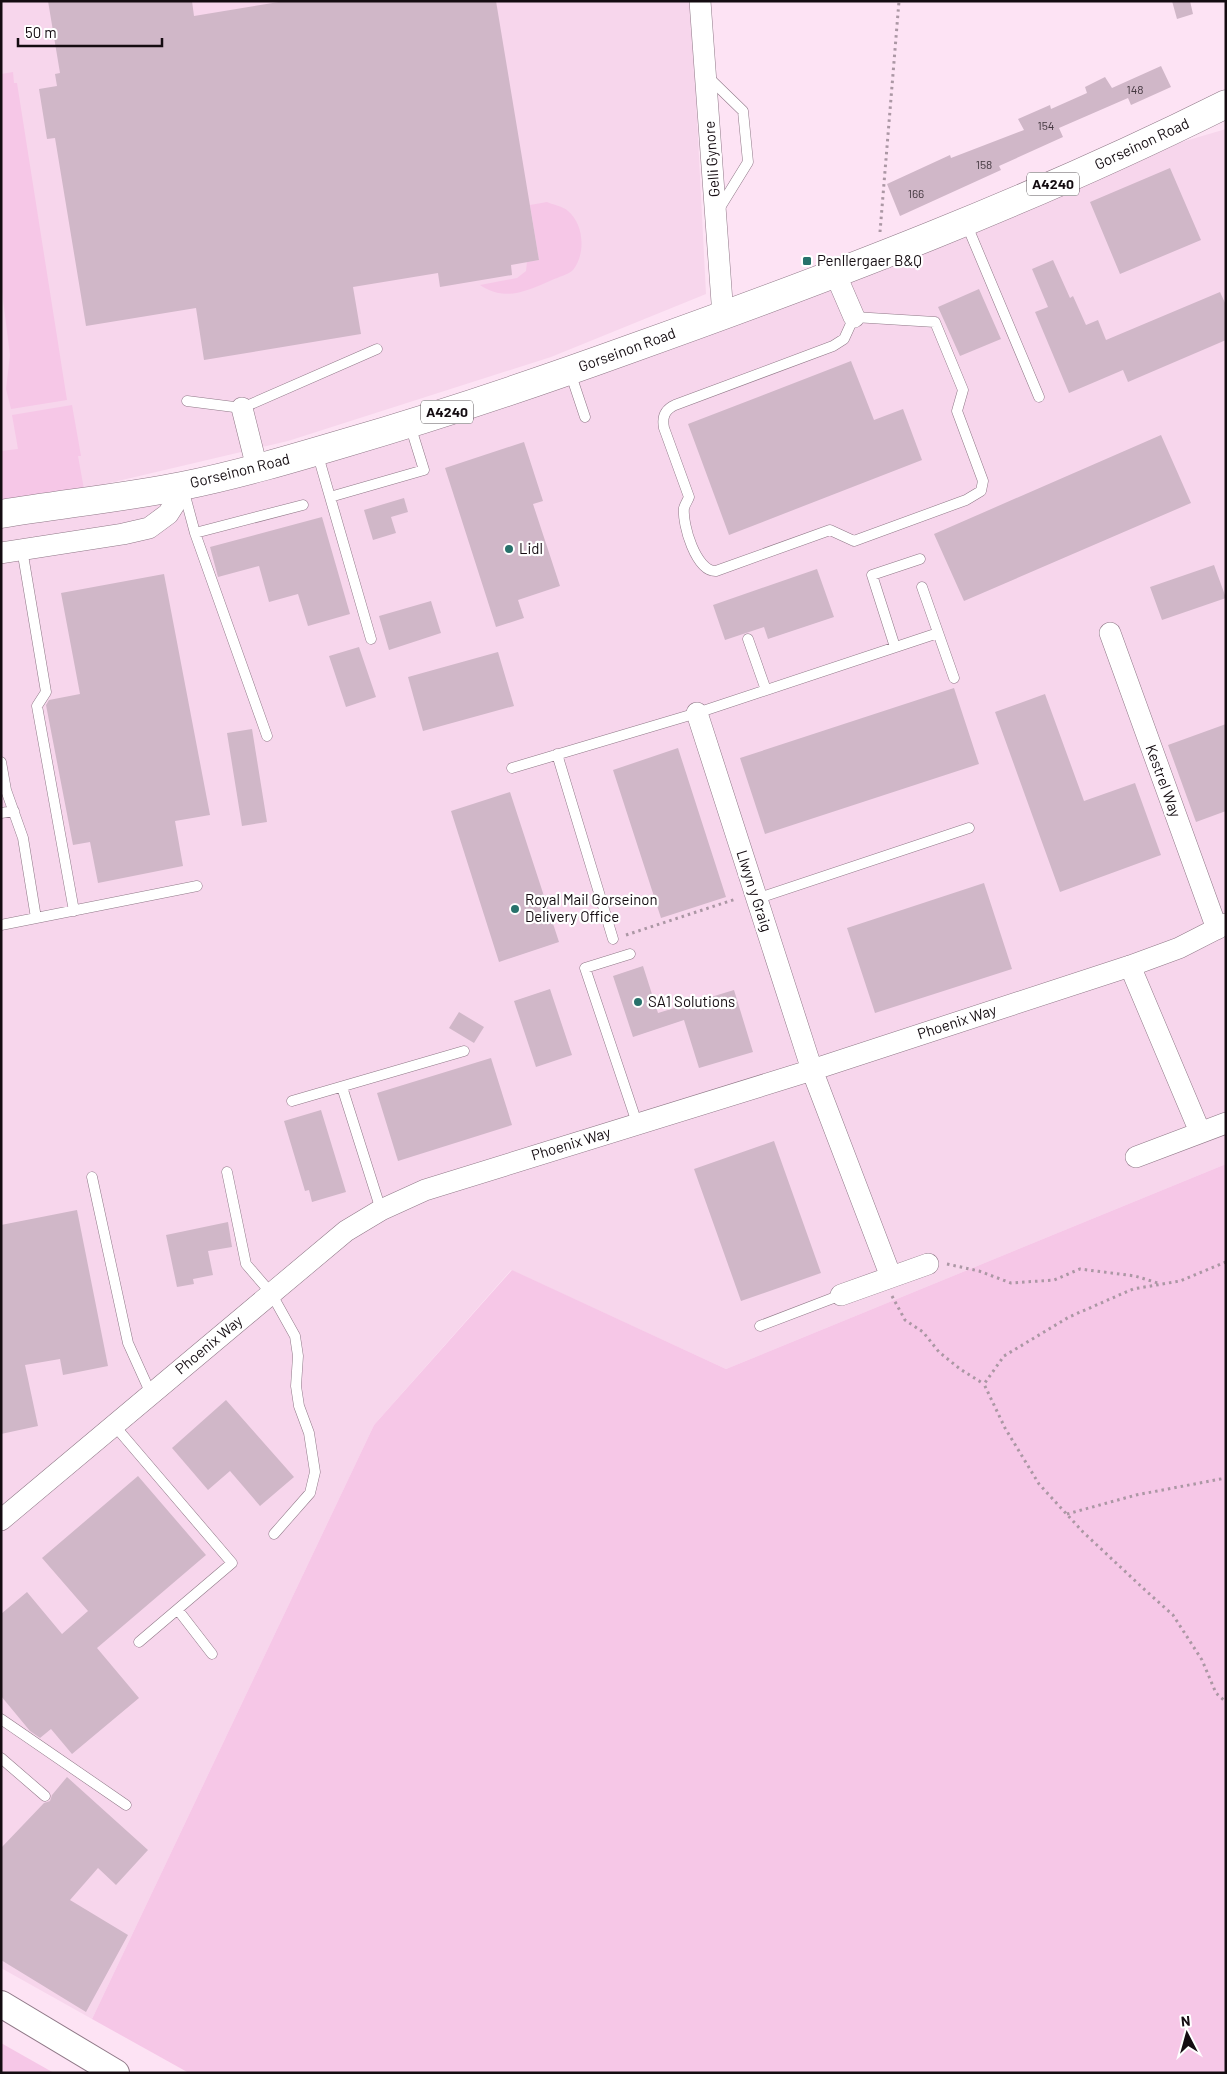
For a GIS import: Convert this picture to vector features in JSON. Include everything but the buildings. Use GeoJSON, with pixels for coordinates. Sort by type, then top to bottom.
{"type":"FeatureCollection","features":[{"type":"Feature","properties":{"kind":"main road","name":"Gorseinon Road"},"geometry":{"type":"LineString","coordinates":[[1,514],[182,486],[257,468],[410,424],[723,316],[878,257],[965,222],[1168,132],[1226,104]]}},
{"type":"Feature","properties":{"kind":"street","name":"Gelli Gynore"},"geometry":{"type":"LineString","coordinates":[[700,1],[723,316]]}},
{"type":"Feature","properties":{"kind":"street"},"geometry":{"type":"LineString","coordinates":[[835,273],[854,317]]}},
{"type":"Feature","properties":{"kind":"street"},"geometry":{"type":"LineString","coordinates":[[242,408],[257,468]]}},
{"type":"Feature","properties":{"kind":"street"},"geometry":{"type":"LineString","coordinates":[[11,551],[123,534],[149,528],[168,514],[177,500],[182,486]]}},
{"type":"Feature","properties":{"kind":"street","name":"Kestrel Way"},"geometry":{"type":"LineString","coordinates":[[1110,633],[1221,926]]}},
{"type":"Feature","properties":{"kind":"street","name":"Llwyn y Graig"},"geometry":{"type":"LineString","coordinates":[[697,713],[812,1070],[887,1279]]}},
{"type":"Feature","properties":{"kind":"street","name":"Phoenix Way"},"geometry":{"type":"LineString","coordinates":[[1,1520],[346,1231],[382,1210],[425,1190],[812,1070],[1130,966],[1179,948],[1221,926]]}},
{"type":"Feature","properties":{"kind":"street"},"geometry":{"type":"LineString","coordinates":[[1130,966],[1200,1132]]}},
{"type":"Feature","properties":{"kind":"street"},"geometry":{"type":"LineString","coordinates":[[1136,1157],[1226,1123]]}},
{"type":"Feature","properties":{"kind":"street"},"geometry":{"type":"LineString","coordinates":[[841,1295],[928,1264]]}},
{"type":"Feature","properties":{"kind":"street"},"geometry":{"type":"LineString","coordinates":[[1,2004],[116,2073]]}},
{"type":"Feature","properties":{"kind":"lane"},"geometry":{"type":"LineString","coordinates":[[706,74],[743,112],[748,162],[716,214]]}},
{"type":"Feature","properties":{"kind":"lane"},"geometry":{"type":"LineString","coordinates":[[965,222],[1039,397]]}},
{"type":"Feature","properties":{"kind":"lane"},"geometry":{"type":"LineString","coordinates":[[854,317],[935,322],[963,390],[957,412],[983,481],[981,491],[966,500],[854,541],[830,530],[716,571],[710,570],[698,561],[688,533],[684,506],[689,497],[664,428],[663,418],[666,412],[675,405],[833,346],[844,338],[854,317]]}},
{"type":"Feature","properties":{"kind":"lane"},"geometry":{"type":"LineString","coordinates":[[187,401],[242,408],[377,349]]}},
{"type":"Feature","properties":{"kind":"lane"},"geometry":{"type":"LineString","coordinates":[[570,370],[585,417]]}},
{"type":"Feature","properties":{"kind":"lane"},"geometry":{"type":"LineString","coordinates":[[330,497],[424,470],[410,424]]}},
{"type":"Feature","properties":{"kind":"lane"},"geometry":{"type":"LineString","coordinates":[[317,451],[371,639]]}},
{"type":"Feature","properties":{"kind":"lane"},"geometry":{"type":"LineString","coordinates":[[182,486],[195,532],[267,736]]}},
{"type":"Feature","properties":{"kind":"lane"},"geometry":{"type":"LineString","coordinates":[[195,532],[303,505]]}},
{"type":"Feature","properties":{"kind":"lane"},"geometry":{"type":"LineString","coordinates":[[11,551],[46,692],[37,706],[74,911]]}},
{"type":"Feature","properties":{"kind":"lane"},"geometry":{"type":"LineString","coordinates":[[895,647],[872,575],[920,559]]}},
{"type":"Feature","properties":{"kind":"lane"},"geometry":{"type":"LineString","coordinates":[[922,586],[954,678]]}},
{"type":"Feature","properties":{"kind":"lane"},"geometry":{"type":"LineString","coordinates":[[512,768],[697,713],[938,633]]}},
{"type":"Feature","properties":{"kind":"lane"},"geometry":{"type":"LineString","coordinates":[[748,639],[766,690]]}},
{"type":"Feature","properties":{"kind":"lane"},"geometry":{"type":"LineString","coordinates":[[557,754],[613,939]]}},
{"type":"Feature","properties":{"kind":"lane"},"geometry":{"type":"LineString","coordinates":[[1,762],[6,790],[23,838],[36,918]]}},
{"type":"Feature","properties":{"kind":"lane"},"geometry":{"type":"LineString","coordinates":[[1,813],[14,811]]}},
{"type":"Feature","properties":{"kind":"lane"},"geometry":{"type":"LineString","coordinates":[[755,896],[969,828]]}},
{"type":"Feature","properties":{"kind":"lane"},"geometry":{"type":"LineString","coordinates":[[1,925],[198,886]]}},
{"type":"Feature","properties":{"kind":"lane"},"geometry":{"type":"LineString","coordinates":[[630,954],[586,968],[637,1124]]}},
{"type":"Feature","properties":{"kind":"lane"},"geometry":{"type":"LineString","coordinates":[[292,1101],[464,1051]]}},
{"type":"Feature","properties":{"kind":"lane"},"geometry":{"type":"LineString","coordinates":[[342,1087],[382,1210]]}},
{"type":"Feature","properties":{"kind":"lane"},"geometry":{"type":"LineString","coordinates":[[226,1172],[246,1264],[271,1293],[295,1336],[298,1356],[296,1386],[299,1406],[309,1433],[315,1472],[310,1493],[274,1534]]}},
{"type":"Feature","properties":{"kind":"lane"},"geometry":{"type":"LineString","coordinates":[[92,1176],[128,1343],[151,1394]]}},
{"type":"Feature","properties":{"kind":"lane"},"geometry":{"type":"LineString","coordinates":[[760,1326],[841,1295]]}},
{"type":"Feature","properties":{"kind":"lane"},"geometry":{"type":"LineString","coordinates":[[114,1425],[232,1563],[139,1642]]}},
{"type":"Feature","properties":{"kind":"lane"},"geometry":{"type":"LineString","coordinates":[[178,1610],[212,1654]]}},
{"type":"Feature","properties":{"kind":"lane"},"geometry":{"type":"LineString","coordinates":[[1,1719],[126,1805]]}},
{"type":"Feature","properties":{"kind":"lane"},"geometry":{"type":"LineString","coordinates":[[1,1758],[46,1796]]}},
{"type":"Feature","properties":{"kind":"path"},"geometry":{"type":"LineString","coordinates":[[878,257],[899,1]]}},
{"type":"Feature","properties":{"kind":"path"},"geometry":{"type":"LineString","coordinates":[[613,939],[755,896]]}},
{"type":"Feature","properties":{"kind":"path"},"geometry":{"type":"LineString","coordinates":[[984,1384],[1004,1356],[1069,1317],[1133,1289],[1180,1281],[1226,1262]]}},
{"type":"Feature","properties":{"kind":"path"},"geometry":{"type":"LineString","coordinates":[[928,1264],[953,1264],[1011,1283],[1054,1280],[1080,1269],[1135,1276],[1162,1284]]}},
{"type":"Feature","properties":{"kind":"path"},"geometry":{"type":"LineString","coordinates":[[887,1279],[905,1320],[923,1332],[939,1352],[960,1370],[984,1384],[1005,1428],[1038,1484],[1131,1578],[1173,1615],[1202,1660],[1216,1693],[1226,1702]]}},
{"type":"Feature","properties":{"kind":"path"},"geometry":{"type":"LineString","coordinates":[[1067,1514],[1136,1494],[1226,1478]]}},
{"type":"Feature","properties":{"kind":"shaded area"},"geometry":{"type":"Polygon","coordinates":[[[1,1],[691,1],[706,294],[551,357],[288,441],[84,489],[1,502],[1,1]]]}},
{"type":"Feature","properties":{"kind":"shaded area"},"geometry":{"type":"Polygon","coordinates":[[[13,72],[14,83],[17,83],[67,400],[11,409],[6,389],[10,355],[1,284],[1,74],[13,72]]]}},
{"type":"Feature","properties":{"kind":"shaded area"},"geometry":{"type":"Polygon","coordinates":[[[1226,129],[1226,1164],[726,1369],[511,1270],[374,1425],[92,2019],[1,1968],[1,527],[151,506],[1175,144],[1226,129]]]}},
{"type":"Feature","properties":{"kind":"shaded area"},"geometry":{"type":"Polygon","coordinates":[[[547,202],[566,209],[577,223],[580,231],[581,248],[580,256],[573,270],[566,275],[534,288],[516,293],[498,293],[480,285],[517,278],[526,271],[527,262],[539,260],[530,205],[547,202]]]}},
{"type":"Feature","properties":{"kind":"shaded area"},"geometry":{"type":"Polygon","coordinates":[[[72,405],[81,456],[78,456],[84,489],[1,502],[1,451],[18,449],[12,415],[72,405]]]}},
{"type":"Feature","properties":{"kind":"shaded area"},"geometry":{"type":"Polygon","coordinates":[[[1226,1164],[1226,2073],[189,2073],[92,2019],[374,1425],[512,1270],[726,1369],[1226,1164]]]}},
{"type":"Feature","properties":{"kind":"shaded area"},"geometry":{"type":"Polygon","coordinates":[[[1,2043],[54,2073],[1,2073],[1,2043]]]}},
{"type":"Feature","properties":{"kind":"place","name":"Penllergaer B&Q"},"geometry":{"type":"Point","coordinates":[807,261]}},
{"type":"Feature","properties":{"kind":"place","name":"Lidl"},"geometry":{"type":"Point","coordinates":[509,549]}},
{"type":"Feature","properties":{"kind":"place","name":"Royal Mail Gorseinon Delivery Office"},"geometry":{"type":"Point","coordinates":[515,909]}},
{"type":"Feature","properties":{"kind":"place","name":"SA1 Solutions"},"geometry":{"type":"Point","coordinates":[638,1002]}}]}
